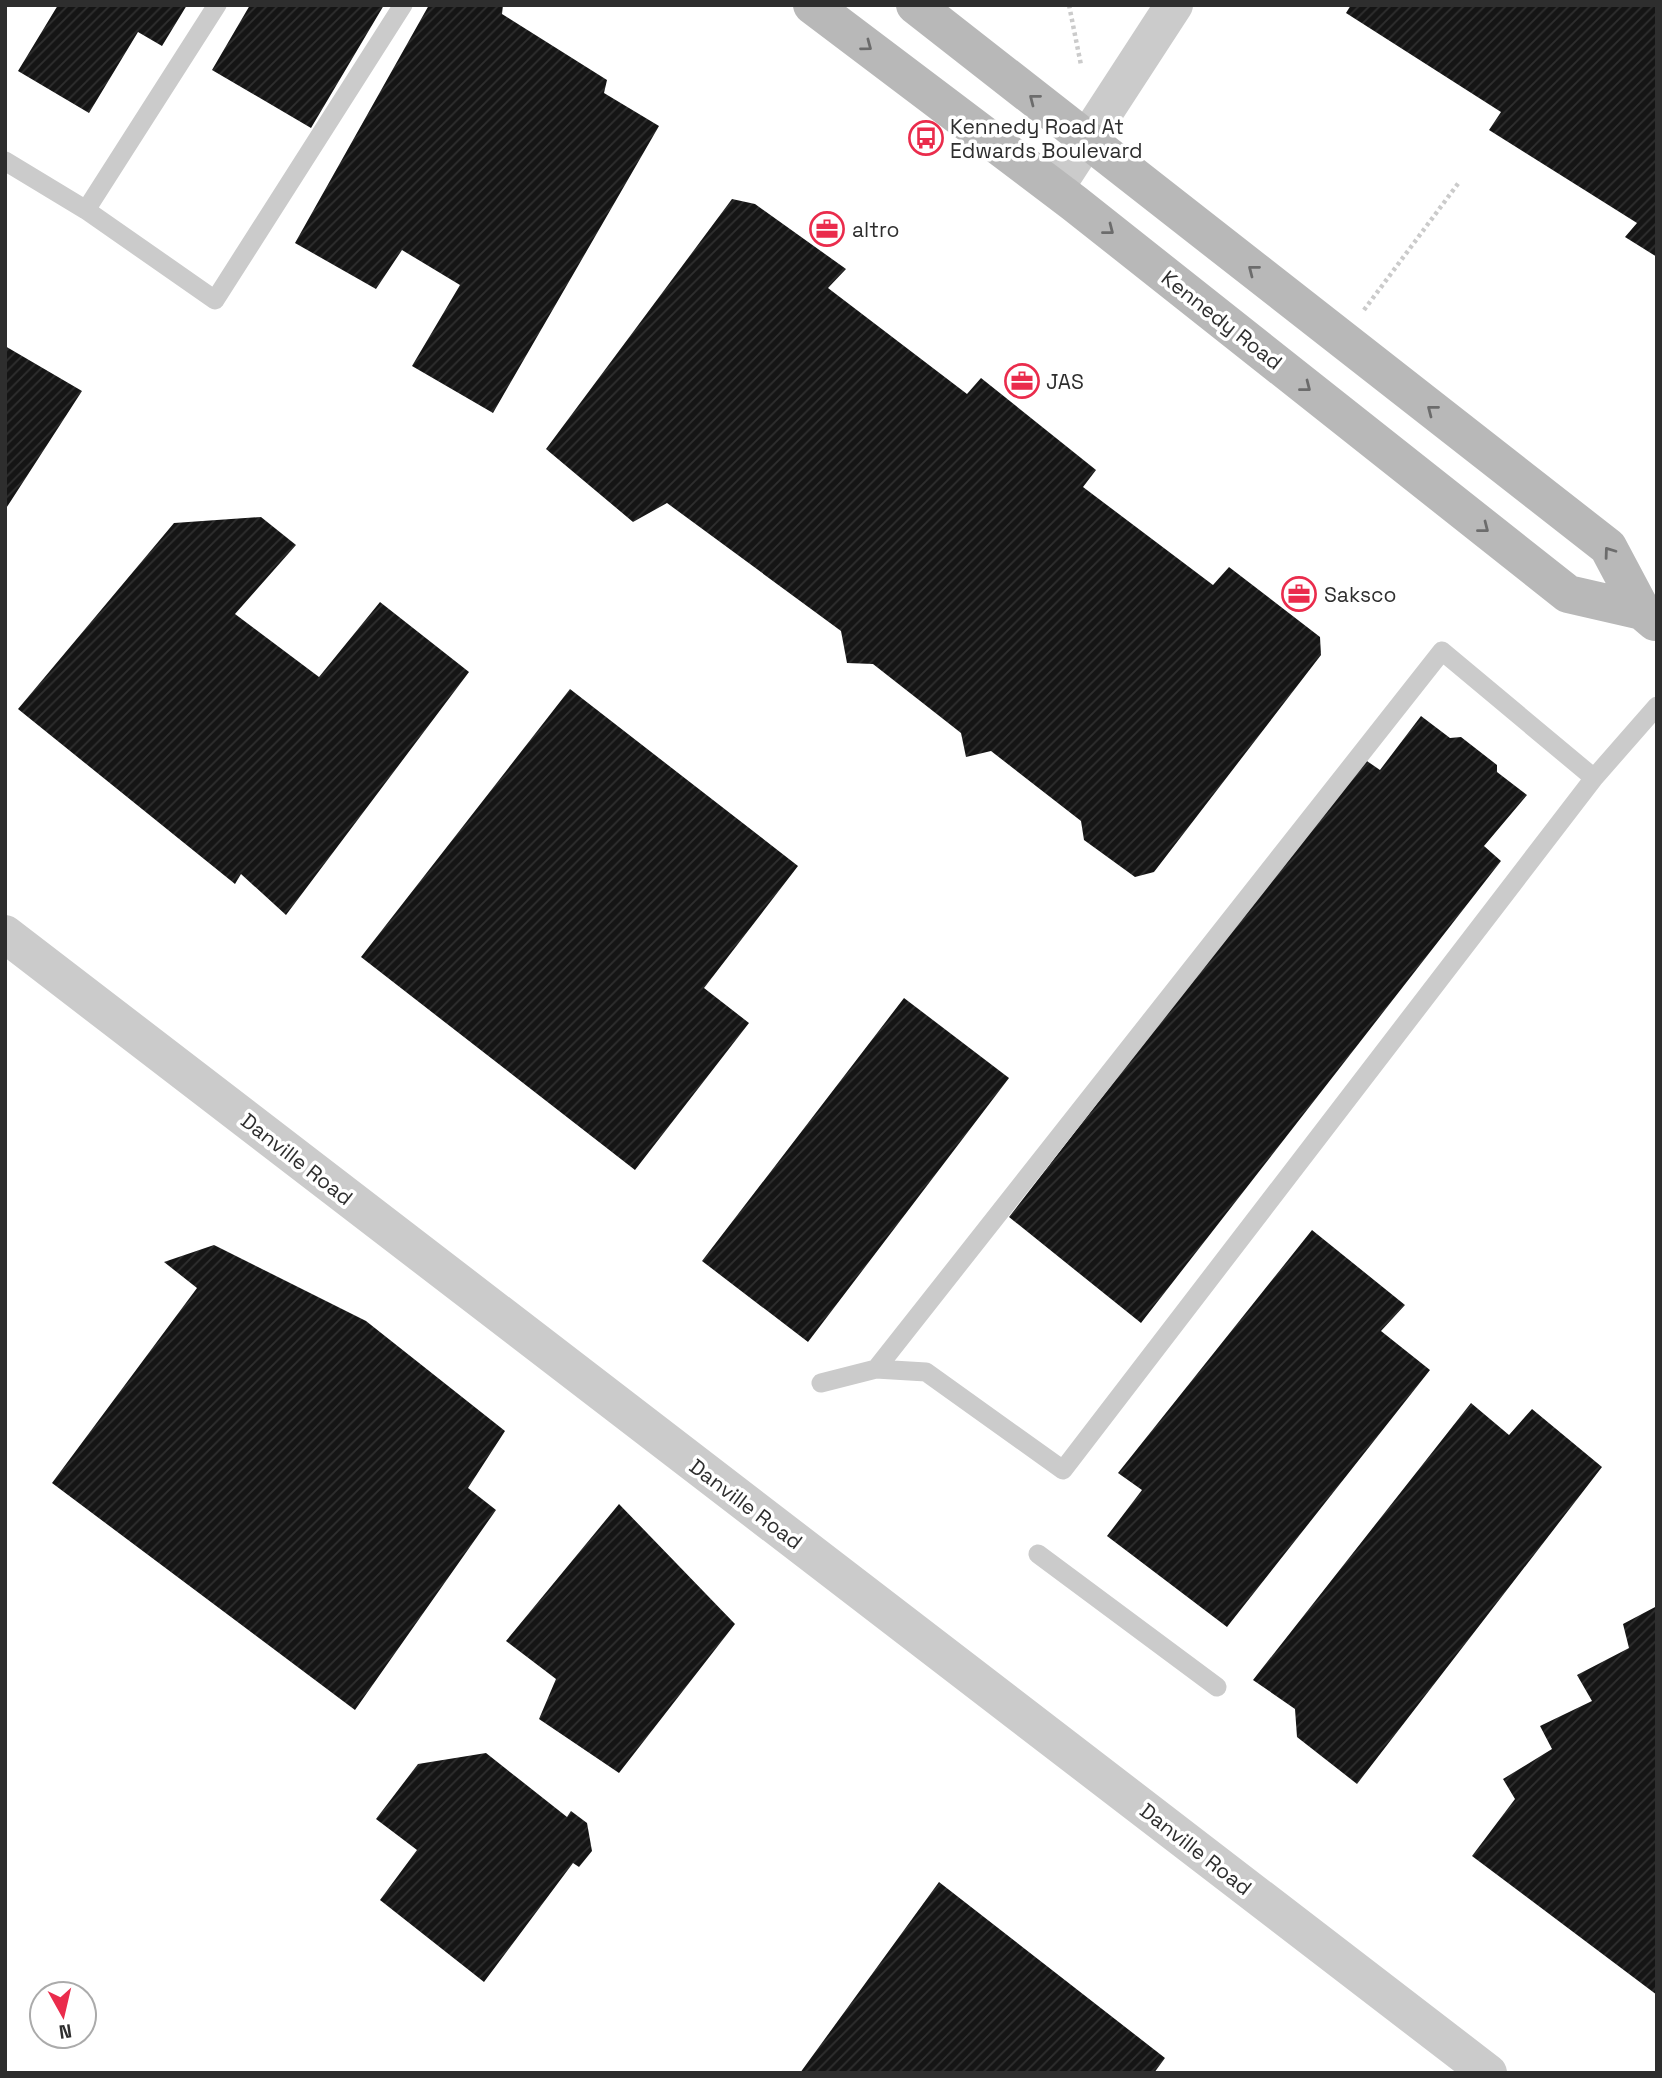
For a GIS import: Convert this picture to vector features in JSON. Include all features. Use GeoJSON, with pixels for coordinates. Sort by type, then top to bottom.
{"type":"FeatureCollection","features":[{"type":"Feature","properties":{"kind":"main road","name":"Kennedy Road"},"geometry":{"type":"LineString","coordinates":[[812,5],[1055,188],[1568,594],[1649,617]]}},
{"type":"Feature","properties":{"kind":"main road","name":"Kennedy Road"},"geometry":{"type":"LineString","coordinates":[[915,5],[1608,547],[1649,617]]}},
{"type":"Feature","properties":{"kind":"street"},"geometry":{"type":"LineString","coordinates":[[1055,188],[1174,5]]}},
{"type":"Feature","properties":{"kind":"street","name":"Danville Road"},"geometry":{"type":"LineString","coordinates":[[5,934],[1488,2073]]}},
{"type":"Feature","properties":{"kind":"lane"},"geometry":{"type":"LineString","coordinates":[[86,210],[217,5]]}},
{"type":"Feature","properties":{"kind":"lane"},"geometry":{"type":"LineString","coordinates":[[5,161],[86,210],[215,300],[403,5]]}},
{"type":"Feature","properties":{"kind":"lane"},"geometry":{"type":"LineString","coordinates":[[876,1368],[1442,651],[1594,778]]}},
{"type":"Feature","properties":{"kind":"lane"},"geometry":{"type":"LineString","coordinates":[[821,1383],[876,1368],[926,1372],[1062,1470],[1594,778],[1657,706]]}},
{"type":"Feature","properties":{"kind":"lane"},"geometry":{"type":"LineString","coordinates":[[1038,1554],[1217,1688]]}},
{"type":"Feature","properties":{"kind":"path"},"geometry":{"type":"LineString","coordinates":[[1069,5],[1080,65]]}},
{"type":"Feature","properties":{"kind":"path"},"geometry":{"type":"LineString","coordinates":[[1363,312],[1460,181]]}},
{"type":"Feature","properties":{"kind":"building"},"geometry":{"type":"Polygon","coordinates":[[[58,5],[187,5],[162,46],[138,32],[89,113],[18,71],[58,5]]]}},
{"type":"Feature","properties":{"kind":"building"},"geometry":{"type":"Polygon","coordinates":[[[250,5],[384,5],[311,128],[212,70],[250,5]]]}},
{"type":"Feature","properties":{"kind":"building"},"geometry":{"type":"Polygon","coordinates":[[[429,5],[503,5],[502,14],[607,80],[604,93],[659,126],[493,413],[412,366],[460,285],[402,250],[376,289],[295,243],[429,5]]]}},
{"type":"Feature","properties":{"kind":"building"},"geometry":{"type":"Polygon","coordinates":[[[1351,5],[1657,5],[1657,257],[1625,237],[1637,223],[1489,130],[1501,112],[1346,13],[1351,5]]]}},
{"type":"Feature","properties":{"kind":"building"},"geometry":{"type":"Polygon","coordinates":[[[732,199],[755,204],[846,269],[828,288],[967,394],[981,378],[1096,470],[1083,487],[1213,585],[1229,567],[1320,637],[1321,655],[1154,872],[1135,877],[1084,840],[1081,821],[991,751],[966,757],[961,733],[873,664],[847,663],[841,631],[667,503],[633,522],[546,449],[732,199]]]}},
{"type":"Feature","properties":{"kind":"building"},"geometry":{"type":"Polygon","coordinates":[[[5,346],[82,391],[5,510],[5,346]]]}},
{"type":"Feature","properties":{"kind":"building"},"geometry":{"type":"Polygon","coordinates":[[[261,517],[296,545],[235,614],[319,677],[380,602],[469,672],[286,915],[241,874],[235,884],[18,709],[174,523],[261,517]]]}},
{"type":"Feature","properties":{"kind":"building"},"geometry":{"type":"Polygon","coordinates":[[[570,689],[798,866],[704,988],[749,1023],[635,1170],[361,957],[570,689]]]}},
{"type":"Feature","properties":{"kind":"building"},"geometry":{"type":"Polygon","coordinates":[[[1421,716],[1450,738],[1461,737],[1497,765],[1497,772],[1527,795],[1484,846],[1501,861],[1141,1323],[1009,1217],[1364,759],[1380,770],[1421,716]]]}},
{"type":"Feature","properties":{"kind":"building"},"geometry":{"type":"Polygon","coordinates":[[[904,998],[1009,1078],[808,1342],[702,1261],[904,998]]]}},
{"type":"Feature","properties":{"kind":"building"},"geometry":{"type":"Polygon","coordinates":[[[1312,1230],[1405,1305],[1381,1331],[1430,1370],[1227,1627],[1107,1536],[1142,1490],[1118,1473],[1312,1230]]]}},
{"type":"Feature","properties":{"kind":"building"},"geometry":{"type":"Polygon","coordinates":[[[214,1245],[366,1321],[505,1431],[468,1488],[496,1510],[355,1710],[52,1483],[197,1288],[164,1262],[214,1245]]]}},
{"type":"Feature","properties":{"kind":"building"},"geometry":{"type":"Polygon","coordinates":[[[1471,1403],[1509,1435],[1532,1409],[1602,1467],[1357,1784],[1297,1737],[1295,1709],[1253,1680],[1471,1403]]]}},
{"type":"Feature","properties":{"kind":"building"},"geometry":{"type":"Polygon","coordinates":[[[619,1504],[735,1624],[619,1773],[539,1719],[556,1679],[506,1641],[619,1504]]]}},
{"type":"Feature","properties":{"kind":"building"},"geometry":{"type":"Polygon","coordinates":[[[1657,1606],[1657,1995],[1472,1856],[1515,1799],[1503,1779],[1552,1749],[1540,1726],[1592,1701],[1577,1675],[1629,1648],[1623,1624],[1657,1606]]]}},
{"type":"Feature","properties":{"kind":"building"},"geometry":{"type":"Polygon","coordinates":[[[486,1753],[567,1817],[571,1811],[587,1823],[592,1851],[579,1867],[573,1863],[484,1982],[380,1900],[417,1850],[376,1819],[418,1764],[486,1753]]]}},
{"type":"Feature","properties":{"kind":"building"},"geometry":{"type":"Polygon","coordinates":[[[939,1882],[1165,2058],[1154,2073],[800,2073],[939,1882]]]}},
{"type":"Feature","properties":{"kind":"place","name":"Kennedy Road At Edwards Boulevard"},"geometry":{"type":"Point","coordinates":[926,138]}},
{"type":"Feature","properties":{"kind":"place","name":"altro"},"geometry":{"type":"Point","coordinates":[827,229]}},
{"type":"Feature","properties":{"kind":"place","name":"JAS"},"geometry":{"type":"Point","coordinates":[1022,381]}},
{"type":"Feature","properties":{"kind":"place","name":"Saksco"},"geometry":{"type":"Point","coordinates":[1299,594]}}]}
